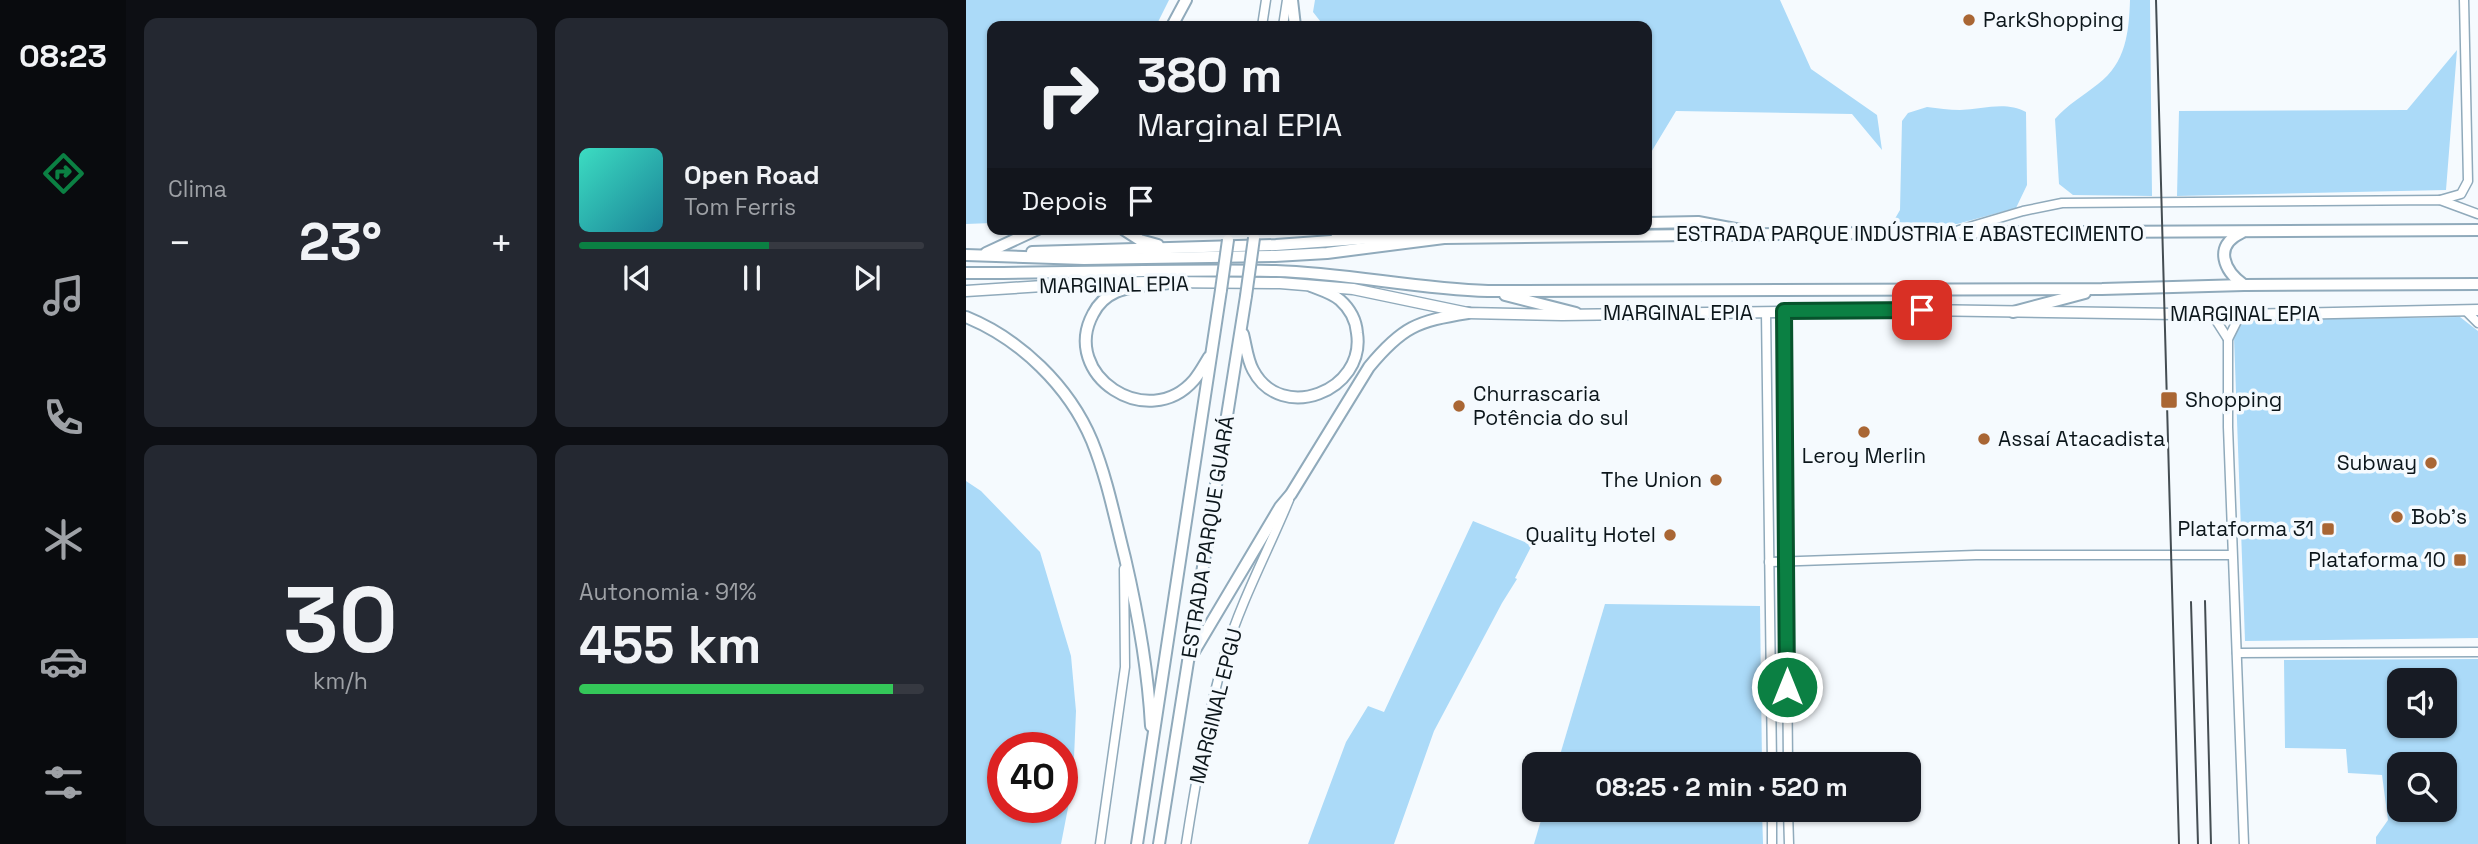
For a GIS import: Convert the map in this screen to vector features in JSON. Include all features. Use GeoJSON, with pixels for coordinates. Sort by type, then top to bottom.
{"type":"FeatureCollection","features":[{"type":"Feature","properties":{"kind":"highway"},"geometry":{"type":"LineString","coordinates":[[1175,21],[1186,0]]}},
{"type":"Feature","properties":{"kind":"highway"},"geometry":{"type":"LineString","coordinates":[[1292,0],[1294,21]]}},
{"type":"Feature","properties":{"kind":"highway"},"geometry":{"type":"LineString","coordinates":[[1652,223],[1698,222],[1762,235]]}},
{"type":"Feature","properties":{"kind":"highway","name":"ESTRADA PARQUE INDÚSTRIA E ABASTECIMENTO"},"geometry":{"type":"LineString","coordinates":[[966,254],[1084,259],[1275,256],[1327,253],[1444,238],[2478,230]]}},
{"type":"Feature","properties":{"kind":"highway"},"geometry":{"type":"LineString","coordinates":[[2243,232],[2229,242],[2224,258],[2230,273],[2244,285]]}},
{"type":"Feature","properties":{"kind":"highway"},"geometry":{"type":"LineString","coordinates":[[982,254],[1025,235]]}},
{"type":"Feature","properties":{"kind":"highway"},"geometry":{"type":"LineString","coordinates":[[1132,235],[1140,240],[1171,248]]}},
{"type":"Feature","properties":{"kind":"highway","name":"ESTRADA PARQUE GUARÁ"},"geometry":{"type":"LineString","coordinates":[[1137,844],[1229,235]]}},
{"type":"Feature","properties":{"kind":"highway","name":"ESTRADA PARQUE GUARÁ"},"geometry":{"type":"LineString","coordinates":[[1159,844],[1254,235]]}},
{"type":"Feature","properties":{"kind":"highway"},"geometry":{"type":"LineString","coordinates":[[1322,243],[1341,235]]}},
{"type":"Feature","properties":{"kind":"highway"},"geometry":{"type":"LineString","coordinates":[[1006,254],[1052,250],[1322,243],[1403,235]]}},
{"type":"Feature","properties":{"kind":"highway"},"geometry":{"type":"LineString","coordinates":[[1421,235],[1444,238]]}},
{"type":"Feature","properties":{"kind":"highway"},"geometry":{"type":"LineString","coordinates":[[966,273],[1277,271],[1430,288],[1488,291],[2102,289],[2244,285],[2478,284]]}},
{"type":"Feature","properties":{"kind":"highway"},"geometry":{"type":"LineString","coordinates":[[1314,286],[1350,277]]}},
{"type":"Feature","properties":{"kind":"highway"},"geometry":{"type":"LineString","coordinates":[[1169,283],[1128,288],[1117,292],[1096,308],[1086,334],[1092,367],[1101,379],[1120,394],[1136,400],[1157,401],[1179,393],[1195,380],[1212,352]]}},
{"type":"Feature","properties":{"kind":"highway"},"geometry":{"type":"LineString","coordinates":[[1241,327],[1253,371],[1267,386],[1286,396],[1299,398],[1316,395],[1335,386],[1346,376],[1355,358],[1359,342],[1357,329],[1344,304],[1314,286]]}},
{"type":"Feature","properties":{"kind":"highway"},"geometry":{"type":"LineString","coordinates":[[2013,312],[2102,289]]}},
{"type":"Feature","properties":{"kind":"highway"},"geometry":{"type":"LineString","coordinates":[[1488,291],[1576,313]]}},
{"type":"Feature","properties":{"kind":"highway"},"geometry":{"type":"LineString","coordinates":[[1189,660],[1280,507],[1292,494],[1369,367],[1392,340],[1404,331],[1428,320],[1468,313]]}},
{"type":"Feature","properties":{"kind":"highway"},"geometry":{"type":"LineString","coordinates":[[966,317],[1000,335],[1048,374],[1078,414],[1100,464],[1123,552],[1146,661],[1152,750]]}},
{"type":"Feature","properties":{"kind":"highway"},"geometry":{"type":"LineString","coordinates":[[1163,816],[1168,844]]}},
{"type":"Feature","properties":{"kind":"main road","name":"MARGINAL EPIA"},"geometry":{"type":"LineString","coordinates":[[966,291],[1123,281],[1314,286],[1353,289],[1468,313],[1784,311],[2239,315],[2478,310]]}},
{"type":"Feature","properties":{"kind":"street"},"geometry":{"type":"LineString","coordinates":[[1263,21],[1266,0]]}},
{"type":"Feature","properties":{"kind":"street"},"geometry":{"type":"LineString","coordinates":[[1284,21],[1287,0]]}},
{"type":"Feature","properties":{"kind":"street"},"geometry":{"type":"LineString","coordinates":[[1950,233],[2023,211],[2062,203],[2440,200],[2461,194],[2473,168],[2464,0]]}},
{"type":"Feature","properties":{"kind":"street"},"geometry":{"type":"LineString","coordinates":[[2440,200],[2478,214]]}},
{"type":"Feature","properties":{"kind":"street"},"geometry":{"type":"LineString","coordinates":[[1784,311],[1788,752]]}},
{"type":"Feature","properties":{"kind":"street"},"geometry":{"type":"LineString","coordinates":[[2466,311],[2478,323]]}},
{"type":"Feature","properties":{"kind":"street"},"geometry":{"type":"LineString","coordinates":[[1766,312],[1772,752]]}},
{"type":"Feature","properties":{"kind":"street"},"geometry":{"type":"LineString","coordinates":[[2212,314],[2228,340],[2232,555],[2244,844]]}},
{"type":"Feature","properties":{"kind":"street"},"geometry":{"type":"LineString","coordinates":[[2228,340],[2239,315]]}},
{"type":"Feature","properties":{"kind":"street"},"geometry":{"type":"LineString","coordinates":[[1767,344],[1784,343]]}},
{"type":"Feature","properties":{"kind":"street","name":"MARGINAL EPGU"},"geometry":{"type":"LineString","coordinates":[[1186,844],[1200,760],[1225,654],[1247,593],[1292,494]]}},
{"type":"Feature","properties":{"kind":"street"},"geometry":{"type":"LineString","coordinates":[[1100,844],[1125,667],[1123,552]]}},
{"type":"Feature","properties":{"kind":"street"},"geometry":{"type":"LineString","coordinates":[[1769,562],[1976,555],[2232,555]]}},
{"type":"Feature","properties":{"kind":"street"},"geometry":{"type":"LineString","coordinates":[[2237,653],[2478,652]]}},
{"type":"Feature","properties":{"kind":"street"},"geometry":{"type":"LineString","coordinates":[[1772,692],[1787,692]]}},
{"type":"Feature","properties":{"kind":"street"},"geometry":{"type":"LineString","coordinates":[[1772,822],[1772,844]]}},
{"type":"Feature","properties":{"kind":"street"},"geometry":{"type":"LineString","coordinates":[[1788,822],[1788,844]]}},
{"type":"Feature","properties":{"kind":"shaded area"},"geometry":{"type":"Polygon","coordinates":[[[966,0],[1169,0],[1158,21],[987,21],[987,223],[966,224],[966,0]]]}},
{"type":"Feature","properties":{"kind":"shaded area"},"geometry":{"type":"Polygon","coordinates":[[[1315,0],[1780,0],[1811,69],[1877,115],[1882,150],[1852,114],[1676,111],[1652,151],[1652,21],[1320,21],[1313,12],[1315,0]]]}},
{"type":"Feature","properties":{"kind":"shaded area"},"geometry":{"type":"Polygon","coordinates":[[[2130,0],[2150,0],[2152,196],[2073,195],[2059,184],[2055,119],[2115,67],[2127,35],[2130,0]]]}},
{"type":"Feature","properties":{"kind":"shaded area"},"geometry":{"type":"Polygon","coordinates":[[[2457,50],[2446,190],[2177,196],[2179,111],[2407,110],[2457,50]]]}},
{"type":"Feature","properties":{"kind":"shaded area"},"geometry":{"type":"Polygon","coordinates":[[[2002,106],[2026,112],[2027,185],[2016,208],[1957,224],[1893,222],[1900,210],[1902,121],[1908,113],[1927,107],[1960,110],[2002,106]]]}},
{"type":"Feature","properties":{"kind":"shaded area"},"geometry":{"type":"Polygon","coordinates":[[[2460,317],[2478,331],[2478,638],[2245,641],[2234,337],[2237,327],[2246,320],[2460,317]]]}},
{"type":"Feature","properties":{"kind":"shaded area"},"geometry":{"type":"Polygon","coordinates":[[[966,481],[981,491],[1040,552],[1071,656],[1076,711],[1075,732],[987,732],[987,823],[1065,823],[1061,844],[966,844],[966,481]]]}},
{"type":"Feature","properties":{"kind":"shaded area"},"geometry":{"type":"Polygon","coordinates":[[[1473,521],[1532,545],[1515,578],[1517,579],[1434,731],[1394,844],[1308,844],[1346,742],[1368,706],[1384,712],[1473,521]]]}},
{"type":"Feature","properties":{"kind":"shaded area"},"geometry":{"type":"Polygon","coordinates":[[[1605,604],[1760,606],[1762,752],[1561,752],[1605,604]]]}},
{"type":"Feature","properties":{"kind":"shaded area"},"geometry":{"type":"Polygon","coordinates":[[[2478,659],[2478,844],[2376,844],[2376,837],[2387,821],[2457,822],[2457,752],[2387,752],[2387,812],[2382,775],[2348,773],[2346,749],[2285,748],[2284,660],[2478,659]]]}},
{"type":"Feature","properties":{"kind":"shaded area"},"geometry":{"type":"Polygon","coordinates":[[[1540,822],[1762,822],[1763,844],[1534,844],[1540,822]]]}},
{"type":"Feature","properties":{"kind":"railway"},"geometry":{"type":"LineString","coordinates":[[2156,0],[2179,844]]}},
{"type":"Feature","properties":{"kind":"railway"},"geometry":{"type":"LineString","coordinates":[[2205,601],[2211,844]]}},
{"type":"Feature","properties":{"kind":"railway"},"geometry":{"type":"LineString","coordinates":[[2191,602],[2198,844]]}},
{"type":"Feature","properties":{"kind":"place","name":"ParkShopping"},"geometry":{"type":"Point","coordinates":[1969,20]}},
{"type":"Feature","properties":{"kind":"place","name":"Shopping"},"geometry":{"type":"Point","coordinates":[2169,400]}},
{"type":"Feature","properties":{"kind":"place","name":"Churrascaria Potência do sul"},"geometry":{"type":"Point","coordinates":[1459,406]}},
{"type":"Feature","properties":{"kind":"place","name":"Leroy Merlin"},"geometry":{"type":"Point","coordinates":[1864,432]}},
{"type":"Feature","properties":{"kind":"place","name":"Assaí Atacadista"},"geometry":{"type":"Point","coordinates":[1984,439]}},
{"type":"Feature","properties":{"kind":"place","name":"Subway"},"geometry":{"type":"Point","coordinates":[2431,463]}},
{"type":"Feature","properties":{"kind":"place","name":"The Union"},"geometry":{"type":"Point","coordinates":[1716,480]}},
{"type":"Feature","properties":{"kind":"place","name":"Bob's"},"geometry":{"type":"Point","coordinates":[2397,517]}},
{"type":"Feature","properties":{"kind":"place","name":"Plataforma 31"},"geometry":{"type":"Point","coordinates":[2328,529]}},
{"type":"Feature","properties":{"kind":"place","name":"Quality Hotel"},"geometry":{"type":"Point","coordinates":[1670,535]}},
{"type":"Feature","properties":{"kind":"place","name":"Plataforma 10"},"geometry":{"type":"Point","coordinates":[2460,560]}},
{"type":"Feature","properties":{"kind":"route"},"geometry":{"type":"LineString","coordinates":[[1787,687],[1784,311],[1922,310]]}}]}
